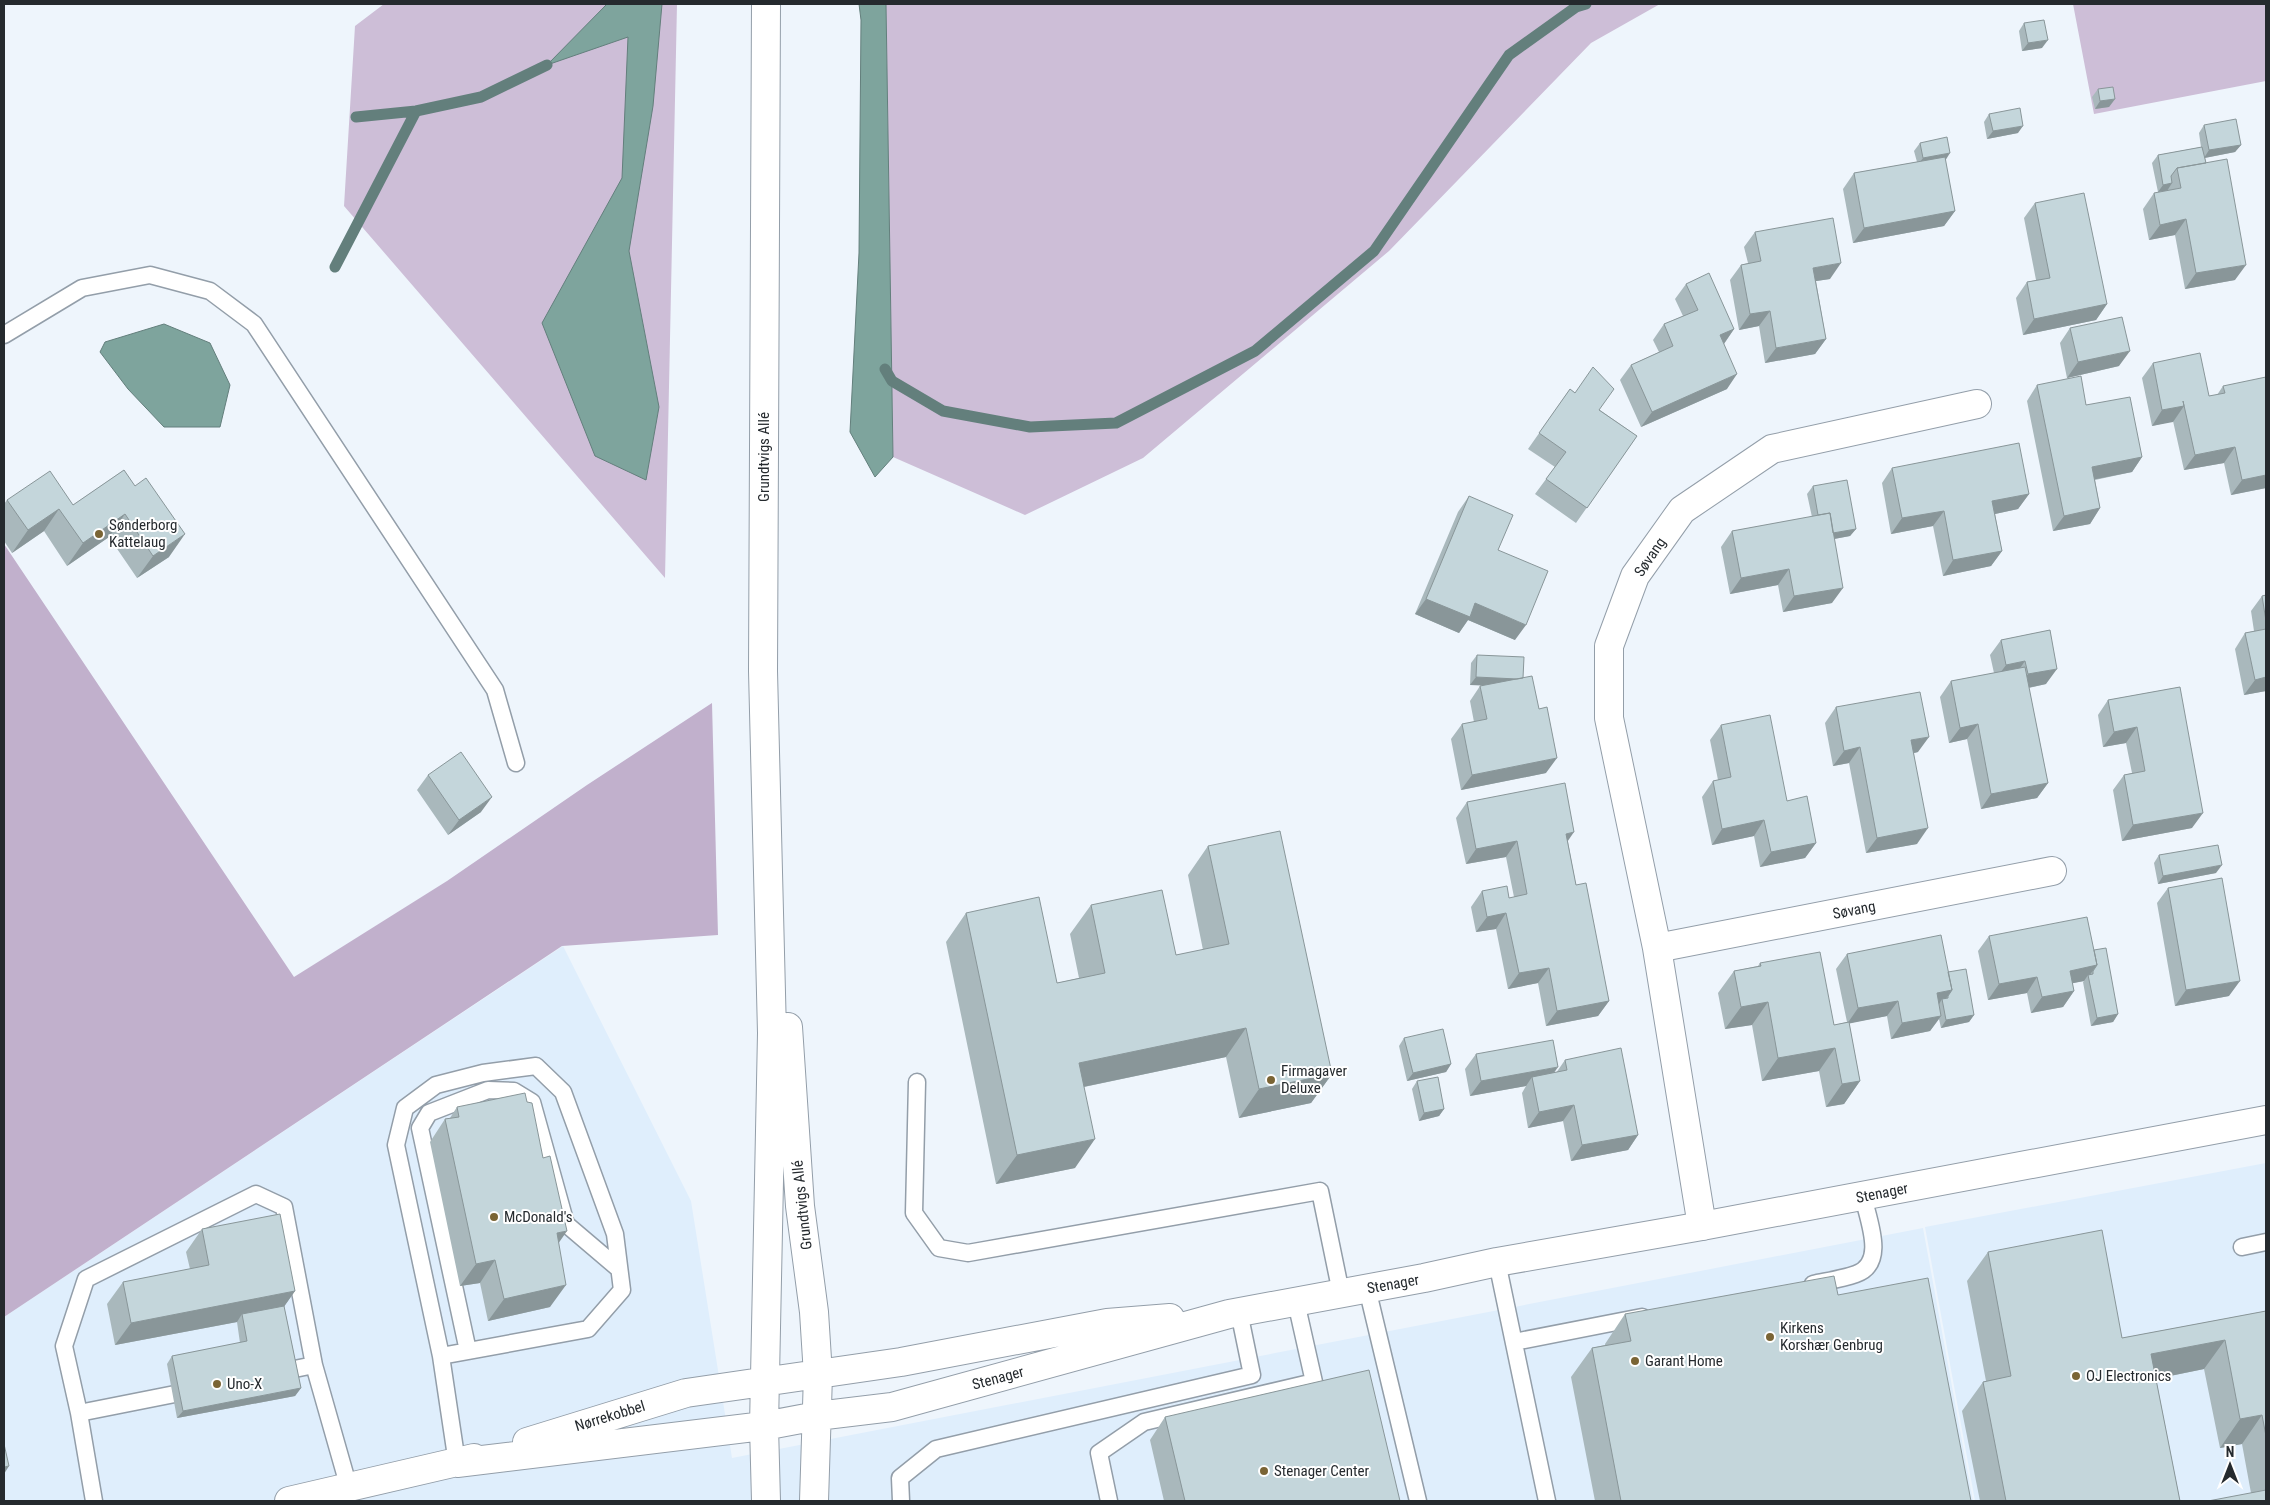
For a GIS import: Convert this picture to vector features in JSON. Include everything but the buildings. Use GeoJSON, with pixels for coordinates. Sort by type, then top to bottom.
{"type":"FeatureCollection","features":[{"type":"Feature","properties":{"kind":"street","name":"Grundtvigs Allé"},"geometry":{"type":"LineString","coordinates":[[766,4],[763,671],[772,1033],[764,1426],[766,1501]]}},
{"type":"Feature","properties":{"kind":"street","name":"Søvang"},"geometry":{"type":"LineString","coordinates":[[1702,1226],[1657,948],[1608,718],[1608,646],[1635,576],[1682,510],[1772,449],[1977,404]]}},
{"type":"Feature","properties":{"kind":"street","name":"Søvang"},"geometry":{"type":"LineString","coordinates":[[1657,948],[2052,872]]}},
{"type":"Feature","properties":{"kind":"street","name":"Grundtvigs Allé"},"geometry":{"type":"LineString","coordinates":[[769,910],[786,998],[800,1206],[814,1312],[818,1375],[814,1501]]}},
{"type":"Feature","properties":{"kind":"street","name":"Stenager"},"geometry":{"type":"LineString","coordinates":[[764,1426],[817,1416],[892,1407],[1234,1313],[1341,1294],[1497,1262],[1702,1226],[2266,1120]]}},
{"type":"Feature","properties":{"kind":"street","name":"Stenager"},"geometry":{"type":"LineString","coordinates":[[765,1380],[818,1375],[901,1362],[1108,1323],[1234,1313]]}},
{"type":"Feature","properties":{"kind":"street","name":"Nørrekobbel"},"geometry":{"type":"LineString","coordinates":[[290,1501],[457,1463],[686,1393],[765,1380]]}},
{"type":"Feature","properties":{"kind":"street","name":"Nørrekobbel"},"geometry":{"type":"LineString","coordinates":[[457,1463],[764,1426]]}},
{"type":"Feature","properties":{"kind":"lane"},"geometry":{"type":"LineString","coordinates":[[4,335],[82,288],[150,275],[210,291],[254,324],[495,690],[516,763]]}},
{"type":"Feature","properties":{"kind":"lane"},"geometry":{"type":"LineString","coordinates":[[441,1356],[588,1329],[622,1290],[615,1234],[563,1092],[536,1066],[483,1073],[436,1085],[405,1108],[396,1145],[441,1356],[457,1463]]}},
{"type":"Feature","properties":{"kind":"lane"},"geometry":{"type":"LineString","coordinates":[[917,1082],[914,1213],[939,1248],[968,1254],[1320,1191],[1341,1294]]}},
{"type":"Feature","properties":{"kind":"lane"},"geometry":{"type":"LineString","coordinates":[[468,1350],[420,1128],[429,1113],[488,1090],[514,1091],[532,1102],[566,1224],[619,1269]]}},
{"type":"Feature","properties":{"kind":"lane"},"geometry":{"type":"LineString","coordinates":[[94,1501],[79,1413],[64,1346],[86,1280],[256,1194],[284,1207],[314,1365],[349,1488]]}},
{"type":"Feature","properties":{"kind":"lane"},"geometry":{"type":"LineString","coordinates":[[1798,1286],[1858,1274],[1870,1263],[1873,1258],[1874,1247],[1863,1196]]}},
{"type":"Feature","properties":{"kind":"lane"},"geometry":{"type":"LineString","coordinates":[[2242,1247],[2266,1242]]}},
{"type":"Feature","properties":{"kind":"lane"},"geometry":{"type":"LineString","coordinates":[[1497,1262],[1546,1501]]}},
{"type":"Feature","properties":{"kind":"lane"},"geometry":{"type":"LineString","coordinates":[[1367,1288],[1418,1501]]}},
{"type":"Feature","properties":{"kind":"lane"},"geometry":{"type":"LineString","coordinates":[[1109,1501],[1099,1453],[1144,1422],[1314,1382],[1296,1302]]}},
{"type":"Feature","properties":{"kind":"lane"},"geometry":{"type":"LineString","coordinates":[[901,1501],[900,1478],[936,1449],[1252,1375],[1234,1313]]}},
{"type":"Feature","properties":{"kind":"lane"},"geometry":{"type":"LineString","coordinates":[[1514,1342],[1661,1314]]}},
{"type":"Feature","properties":{"kind":"lane"},"geometry":{"type":"LineString","coordinates":[[258,1377],[314,1365]]}},
{"type":"Feature","properties":{"kind":"lane"},"geometry":{"type":"LineString","coordinates":[[79,1413],[210,1386]]}},
{"type":"Feature","properties":{"kind":"shaded area"},"geometry":{"type":"Polygon","coordinates":[[[384,4],[677,4],[665,578],[344,206],[355,26],[384,4]]]}},
{"type":"Feature","properties":{"kind":"shaded area"},"geometry":{"type":"Polygon","coordinates":[[[607,4],[662,4],[653,106],[629,251],[659,407],[646,480],[595,456],[542,323],[622,178],[628,37],[547,65],[607,4]]]}},
{"type":"Feature","properties":{"kind":"shaded area"},"geometry":{"type":"Polygon","coordinates":[[[859,4],[886,4],[893,457],[875,477],[850,432],[859,253],[861,20],[859,4]]]}},
{"type":"Feature","properties":{"kind":"shaded area"},"geometry":{"type":"Polygon","coordinates":[[[886,4],[1660,4],[1591,43],[1389,251],[1143,458],[1025,515],[893,457],[886,4]]]}},
{"type":"Feature","properties":{"kind":"shaded area"},"geometry":{"type":"Polygon","coordinates":[[[2073,4],[2266,4],[2266,81],[2094,114],[2073,4]]]}},
{"type":"Feature","properties":{"kind":"shaded area"},"geometry":{"type":"Polygon","coordinates":[[[164,324],[210,343],[230,385],[220,427],[164,427],[128,389],[100,352],[105,342],[164,324]]]}},
{"type":"Feature","properties":{"kind":"shaded area"},"geometry":{"type":"Polygon","coordinates":[[[4,544],[294,977],[447,881],[587,785],[712,703],[718,935],[562,946],[4,1317],[4,544]]]}},
{"type":"Feature","properties":{"kind":"shaded area"},"geometry":{"type":"Polygon","coordinates":[[[563,946],[691,1201],[732,1458],[1923,1228],[1973,1501],[4,1501],[4,1317],[563,946]]]}},
{"type":"Feature","properties":{"kind":"shaded area"},"geometry":{"type":"Polygon","coordinates":[[[2266,1163],[2266,1501],[1975,1501],[1925,1227],[2266,1163]]]}},
{"type":"Feature","properties":{"kind":"waterway"},"geometry":{"type":"LineString","coordinates":[[885,369],[892,381],[943,411],[1030,427],[1116,423],[1255,351],[1374,251],[1509,55],[1576,7],[1586,4]]}},
{"type":"Feature","properties":{"kind":"waterway"},"geometry":{"type":"LineString","coordinates":[[356,117],[416,111],[481,97],[547,65]]}},
{"type":"Feature","properties":{"kind":"waterway"},"geometry":{"type":"LineString","coordinates":[[335,267],[416,111]]}},
{"type":"Feature","properties":{"kind":"place","name":"Sønderborg Kattelaug"},"geometry":{"type":"Point","coordinates":[99,534]}},
{"type":"Feature","properties":{"kind":"place","name":"Firmagaver Deluxe"},"geometry":{"type":"Point","coordinates":[1271,1080]}},
{"type":"Feature","properties":{"kind":"place","name":"McDonald's"},"geometry":{"type":"Point","coordinates":[494,1217]}},
{"type":"Feature","properties":{"kind":"place","name":"Kirkens Korshær Genbrug"},"geometry":{"type":"Point","coordinates":[1770,1337]}},
{"type":"Feature","properties":{"kind":"place","name":"Garant Home"},"geometry":{"type":"Point","coordinates":[1635,1361]}},
{"type":"Feature","properties":{"kind":"place","name":"OJ Electronics"},"geometry":{"type":"Point","coordinates":[2076,1376]}},
{"type":"Feature","properties":{"kind":"place","name":"Uno-X"},"geometry":{"type":"Point","coordinates":[217,1384]}},
{"type":"Feature","properties":{"kind":"place","name":"Stenager Center"},"geometry":{"type":"Point","coordinates":[1264,1471]}}]}
